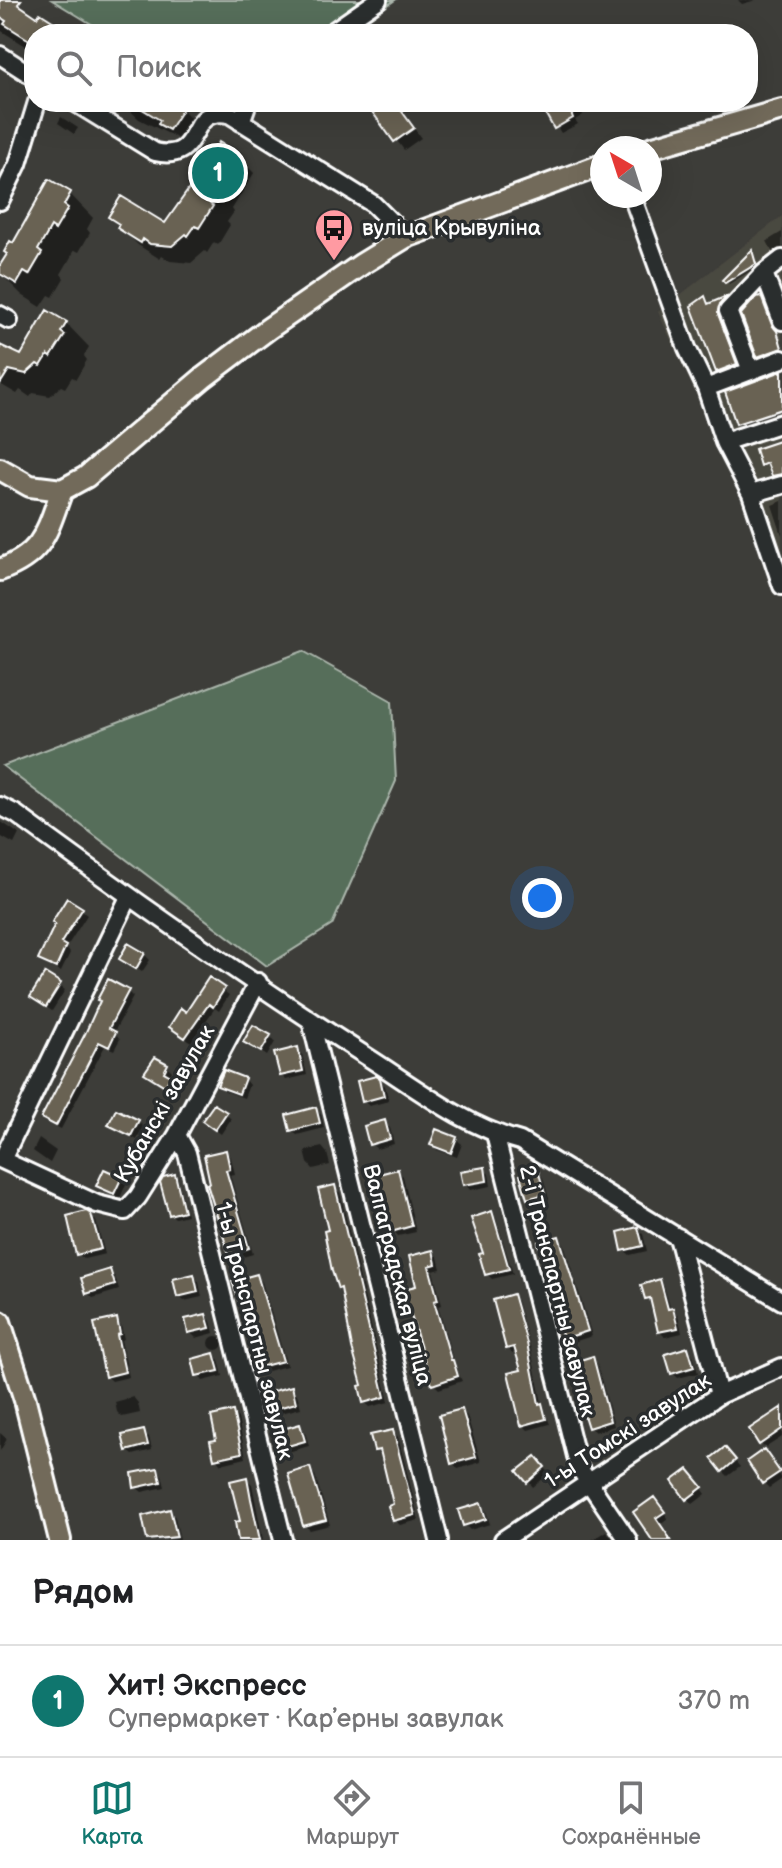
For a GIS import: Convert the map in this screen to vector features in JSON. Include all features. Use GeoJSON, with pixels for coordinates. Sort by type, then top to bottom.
{"type":"FeatureCollection","features":[{"type":"Feature","properties":{"kind":"main road"},"geometry":{"type":"LineString","coordinates":[[662,145],[782,110]]}},
{"type":"Feature","properties":{"kind":"main road"},"geometry":{"type":"LineString","coordinates":[[0,469],[30,486],[62,490],[86,477],[203,378],[268,329],[406,237],[590,169]]}},
{"type":"Feature","properties":{"kind":"main road"},"geometry":{"type":"LineString","coordinates":[[0,570],[33,553],[46,535],[62,490]]}},
{"type":"Feature","properties":{"kind":"main road"},"geometry":{"type":"LineString","coordinates":[[0,1322],[6,1365],[60,1540]]}},
{"type":"Feature","properties":{"kind":"street"},"geometry":{"type":"LineString","coordinates":[[343,24],[378,0]]}},
{"type":"Feature","properties":{"kind":"street"},"geometry":{"type":"LineString","coordinates":[[0,55],[24,71]]}},
{"type":"Feature","properties":{"kind":"street"},"geometry":{"type":"LineString","coordinates":[[0,201],[18,164],[34,112]]}},
{"type":"Feature","properties":{"kind":"street"},"geometry":{"type":"LineString","coordinates":[[90,112],[155,152],[170,155],[183,150],[205,116],[216,112],[229,114],[373,204],[406,237]]}},
{"type":"Feature","properties":{"kind":"street"},"geometry":{"type":"LineString","coordinates":[[241,122],[244,112]]}},
{"type":"Feature","properties":{"kind":"street"},"geometry":{"type":"LineString","coordinates":[[636,208],[724,442],[751,494],[782,586]]}},
{"type":"Feature","properties":{"kind":"street"},"geometry":{"type":"LineString","coordinates":[[751,371],[728,311],[764,273],[782,259]]}},
{"type":"Feature","properties":{"kind":"street"},"geometry":{"type":"LineString","coordinates":[[764,273],[782,321]]}},
{"type":"Feature","properties":{"kind":"street"},"geometry":{"type":"LineString","coordinates":[[706,388],[782,359]]}},
{"type":"Feature","properties":{"kind":"street"},"geometry":{"type":"LineString","coordinates":[[724,442],[782,423]]}},
{"type":"Feature","properties":{"kind":"street"},"geometry":{"type":"LineString","coordinates":[[751,494],[782,485]]}},
{"type":"Feature","properties":{"kind":"street"},"geometry":{"type":"LineString","coordinates":[[0,806],[16,814],[129,897],[311,1021],[441,1104],[495,1134],[520,1141],[782,1301]]}},
{"type":"Feature","properties":{"kind":"street"},"geometry":{"type":"LineString","coordinates":[[1,1160],[129,897]]}},
{"type":"Feature","properties":{"kind":"street","name":"Кубанскі завулак"},"geometry":{"type":"LineString","coordinates":[[1,1160],[97,1204],[125,1211],[138,1197],[177,1135],[258,982]]}},
{"type":"Feature","properties":{"kind":"street","name":"Валгаградская вуліца"},"geometry":{"type":"LineString","coordinates":[[311,1021],[439,1540]]}},
{"type":"Feature","properties":{"kind":"street","name":"2-і Транспартны завулак"},"geometry":{"type":"LineString","coordinates":[[495,1134],[579,1468],[628,1540]]}},
{"type":"Feature","properties":{"kind":"street","name":"1-ы Транспартны завулак"},"geometry":{"type":"LineString","coordinates":[[177,1135],[187,1153],[283,1540]]}},
{"type":"Feature","properties":{"kind":"street"},"geometry":{"type":"LineString","coordinates":[[678,1237],[719,1395]]}},
{"type":"Feature","properties":{"kind":"street","name":"1-ы Томскі завулак"},"geometry":{"type":"LineString","coordinates":[[503,1540],[719,1395],[782,1367]]}},
{"type":"Feature","properties":{"kind":"shaded area"},"geometry":{"type":"Polygon","coordinates":[[[782,216],[782,580],[658,312],[782,216]]]}},
{"type":"Feature","properties":{"kind":"green space"},"geometry":{"type":"Polygon","coordinates":[[[52,0],[395,0],[361,24],[92,24],[52,0]]]}},
{"type":"Feature","properties":{"kind":"green space"},"geometry":{"type":"Polygon","coordinates":[[[303,651],[392,701],[396,781],[332,925],[267,966],[3,766],[303,651]]]}},
{"type":"Feature","properties":{"kind":"building"},"geometry":{"type":"Polygon","coordinates":[[[0,0],[21,0],[18,4],[37,17],[40,13],[57,24],[24,24],[24,37],[4,24],[6,21],[0,17],[0,0]]]}},
{"type":"Feature","properties":{"kind":"building"},"geometry":{"type":"Polygon","coordinates":[[[147,112],[180,112],[169,130],[158,124],[160,120],[147,112]]]}},
{"type":"Feature","properties":{"kind":"building"},"geometry":{"type":"Polygon","coordinates":[[[372,112],[402,112],[414,128],[394,142],[372,112]]]}},
{"type":"Feature","properties":{"kind":"building"},"geometry":{"type":"Polygon","coordinates":[[[545,112],[573,112],[573,118],[554,129],[545,112]]]}},
{"type":"Feature","properties":{"kind":"building"},"geometry":{"type":"Polygon","coordinates":[[[219,142],[237,153],[215,190],[217,192],[210,204],[213,206],[199,228],[195,226],[188,236],[186,234],[172,246],[150,244],[143,239],[141,243],[117,228],[119,224],[108,217],[121,196],[165,223],[198,176],[191,172],[206,148],[213,152],[219,142]]]}},
{"type":"Feature","properties":{"kind":"building"},"geometry":{"type":"Polygon","coordinates":[[[49,179],[71,192],[64,205],[68,208],[55,230],[51,227],[38,250],[42,253],[29,275],[24,272],[17,284],[0,274],[0,265],[10,241],[13,243],[49,179]]]}},
{"type":"Feature","properties":{"kind":"building"},"geometry":{"type":"Polygon","coordinates":[[[752,250],[756,264],[725,283],[722,280],[752,250]]]}},
{"type":"Feature","properties":{"kind":"building"},"geometry":{"type":"Polygon","coordinates":[[[705,296],[708,304],[727,296],[720,304],[718,314],[737,364],[716,372],[691,306],[705,296]]]}},
{"type":"Feature","properties":{"kind":"building"},"geometry":{"type":"Polygon","coordinates":[[[761,296],[782,348],[757,357],[741,314],[756,297],[761,296]]]}},
{"type":"Feature","properties":{"kind":"building"},"geometry":{"type":"Polygon","coordinates":[[[47,310],[67,322],[61,332],[65,335],[41,366],[37,364],[26,374],[9,370],[0,384],[0,345],[21,355],[47,310]]]}},
{"type":"Feature","properties":{"kind":"building"},"geometry":{"type":"Polygon","coordinates":[[[782,371],[782,409],[736,424],[725,392],[782,371]]]}},
{"type":"Feature","properties":{"kind":"building"},"geometry":{"type":"Polygon","coordinates":[[[782,440],[782,474],[772,476],[767,463],[760,466],[755,449],[782,440]]]}},
{"type":"Feature","properties":{"kind":"building"},"geometry":{"type":"Polygon","coordinates":[[[67,898],[83,908],[61,943],[66,946],[56,968],[38,960],[55,924],[52,922],[67,898]]]}},
{"type":"Feature","properties":{"kind":"building"},"geometry":{"type":"Polygon","coordinates":[[[128,943],[145,953],[136,969],[119,959],[128,943]]]}},
{"type":"Feature","properties":{"kind":"building"},"geometry":{"type":"Polygon","coordinates":[[[45,973],[61,983],[46,1007],[30,997],[45,973]]]}},
{"type":"Feature","properties":{"kind":"building"},"geometry":{"type":"Polygon","coordinates":[[[209,977],[225,988],[213,1007],[209,1004],[185,1038],[169,1027],[181,1008],[186,1012],[209,977]]]}},
{"type":"Feature","properties":{"kind":"building"},"geometry":{"type":"Polygon","coordinates":[[[108,979],[129,990],[109,1028],[116,1032],[109,1047],[99,1042],[56,1126],[41,1118],[85,1034],[108,979]]]}},
{"type":"Feature","properties":{"kind":"building"},"geometry":{"type":"Polygon","coordinates":[[[253,1025],[271,1035],[261,1052],[243,1042],[253,1025]]]}},
{"type":"Feature","properties":{"kind":"building"},"geometry":{"type":"Polygon","coordinates":[[[298,1047],[303,1071],[280,1076],[274,1053],[298,1047]]]}},
{"type":"Feature","properties":{"kind":"building"},"geometry":{"type":"Polygon","coordinates":[[[155,1057],[168,1064],[164,1072],[171,1076],[165,1086],[144,1073],[155,1057]]]}},
{"type":"Feature","properties":{"kind":"building"},"geometry":{"type":"Polygon","coordinates":[[[224,1070],[245,1078],[239,1094],[217,1086],[224,1070]]]}},
{"type":"Feature","properties":{"kind":"building"},"geometry":{"type":"Polygon","coordinates":[[[376,1076],[380,1078],[384,1096],[362,1102],[357,1081],[376,1076]]]}},
{"type":"Feature","properties":{"kind":"building"},"geometry":{"type":"Polygon","coordinates":[[[214,1104],[227,1112],[215,1130],[202,1121],[214,1104]]]}},
{"type":"Feature","properties":{"kind":"building"},"geometry":{"type":"Polygon","coordinates":[[[316,1107],[320,1123],[290,1131],[286,1115],[316,1107]]]}},
{"type":"Feature","properties":{"kind":"building"},"geometry":{"type":"Polygon","coordinates":[[[116,1109],[139,1120],[131,1136],[108,1125],[116,1109]]]}},
{"type":"Feature","properties":{"kind":"building"},"geometry":{"type":"Polygon","coordinates":[[[385,1120],[390,1139],[369,1145],[364,1126],[385,1120]]]}},
{"type":"Feature","properties":{"kind":"building"},"geometry":{"type":"Polygon","coordinates":[[[436,1129],[457,1137],[451,1153],[430,1145],[436,1129]]]}},
{"type":"Feature","properties":{"kind":"building"},"geometry":{"type":"Polygon","coordinates":[[[226,1150],[230,1169],[226,1170],[249,1248],[229,1254],[207,1184],[210,1183],[204,1155],[226,1150]]]}},
{"type":"Feature","properties":{"kind":"building"},"geometry":{"type":"Polygon","coordinates":[[[485,1167],[487,1181],[463,1185],[460,1171],[485,1167]]]}},
{"type":"Feature","properties":{"kind":"building"},"geometry":{"type":"Polygon","coordinates":[[[104,1169],[122,1177],[114,1194],[96,1186],[104,1169]]]}},
{"type":"Feature","properties":{"kind":"building"},"geometry":{"type":"Polygon","coordinates":[[[398,1169],[412,1226],[391,1232],[375,1175],[398,1169]]]}},
{"type":"Feature","properties":{"kind":"building"},"geometry":{"type":"Polygon","coordinates":[[[538,1170],[545,1194],[527,1199],[520,1175],[538,1170]]]}},
{"type":"Feature","properties":{"kind":"building"},"geometry":{"type":"Polygon","coordinates":[[[175,1174],[184,1211],[169,1215],[160,1182],[163,1177],[175,1174]]]}},
{"type":"Feature","properties":{"kind":"building"},"geometry":{"type":"Polygon","coordinates":[[[335,1185],[385,1397],[363,1403],[341,1288],[338,1289],[332,1271],[324,1231],[328,1230],[318,1189],[335,1185]]]}},
{"type":"Feature","properties":{"kind":"building"},"geometry":{"type":"Polygon","coordinates":[[[86,1211],[91,1214],[101,1249],[76,1255],[67,1216],[86,1211]]]}},
{"type":"Feature","properties":{"kind":"building"},"geometry":{"type":"Polygon","coordinates":[[[492,1211],[509,1269],[485,1275],[479,1254],[483,1253],[471,1218],[492,1211]]]}},
{"type":"Feature","properties":{"kind":"building"},"geometry":{"type":"Polygon","coordinates":[[[638,1227],[643,1246],[622,1251],[618,1232],[638,1227]]]}},
{"type":"Feature","properties":{"kind":"building"},"geometry":{"type":"Polygon","coordinates":[[[559,1236],[588,1331],[563,1339],[538,1242],[559,1236]]]}},
{"type":"Feature","properties":{"kind":"building"},"geometry":{"type":"Polygon","coordinates":[[[433,1250],[436,1264],[429,1266],[438,1300],[434,1301],[458,1376],[432,1385],[403,1289],[416,1286],[409,1256],[433,1250]]]}},
{"type":"Feature","properties":{"kind":"building"},"geometry":{"type":"Polygon","coordinates":[[[110,1269],[115,1285],[86,1294],[81,1278],[110,1269]]]}},
{"type":"Feature","properties":{"kind":"building"},"geometry":{"type":"Polygon","coordinates":[[[194,1274],[198,1292],[177,1297],[173,1279],[194,1274]]]}},
{"type":"Feature","properties":{"kind":"building"},"geometry":{"type":"Polygon","coordinates":[[[257,1274],[283,1361],[260,1367],[232,1281],[257,1274]]]}},
{"type":"Feature","properties":{"kind":"building"},"geometry":{"type":"Polygon","coordinates":[[[660,1279],[668,1309],[673,1308],[678,1328],[658,1332],[650,1298],[645,1299],[641,1285],[660,1279]]]}},
{"type":"Feature","properties":{"kind":"building"},"geometry":{"type":"Polygon","coordinates":[[[513,1294],[539,1404],[542,1403],[546,1419],[521,1426],[508,1373],[521,1370],[514,1347],[506,1349],[493,1300],[513,1294]]]}},
{"type":"Feature","properties":{"kind":"building"},"geometry":{"type":"Polygon","coordinates":[[[206,1314],[210,1328],[188,1333],[185,1319],[206,1314]]]}},
{"type":"Feature","properties":{"kind":"building"},"geometry":{"type":"Polygon","coordinates":[[[117,1318],[120,1334],[117,1335],[125,1372],[105,1377],[94,1323],[117,1318]]]}},
{"type":"Feature","properties":{"kind":"building"},"geometry":{"type":"Polygon","coordinates":[[[688,1347],[694,1367],[671,1374],[665,1354],[688,1347]]]}},
{"type":"Feature","properties":{"kind":"building"},"geometry":{"type":"Polygon","coordinates":[[[214,1353],[219,1371],[196,1376],[192,1359],[214,1353]]]}},
{"type":"Feature","properties":{"kind":"building"},"geometry":{"type":"Polygon","coordinates":[[[593,1356],[610,1421],[588,1428],[571,1363],[593,1356]]]}},
{"type":"Feature","properties":{"kind":"building"},"geometry":{"type":"Polygon","coordinates":[[[292,1386],[296,1403],[270,1410],[266,1393],[292,1386]]]}},
{"type":"Feature","properties":{"kind":"building"},"geometry":{"type":"Polygon","coordinates":[[[782,1407],[782,1429],[759,1445],[749,1429],[782,1407]]]}},
{"type":"Feature","properties":{"kind":"building"},"geometry":{"type":"Polygon","coordinates":[[[462,1409],[476,1457],[451,1464],[439,1415],[462,1409]]]}},
{"type":"Feature","properties":{"kind":"building"},"geometry":{"type":"Polygon","coordinates":[[[233,1411],[242,1453],[214,1459],[210,1441],[216,1440],[211,1416],[233,1411]]]}},
{"type":"Feature","properties":{"kind":"building"},"geometry":{"type":"Polygon","coordinates":[[[300,1424],[305,1441],[281,1448],[276,1431],[300,1424]]]}},
{"type":"Feature","properties":{"kind":"building"},"geometry":{"type":"Polygon","coordinates":[[[144,1430],[148,1445],[126,1451],[122,1435],[144,1430]]]}},
{"type":"Feature","properties":{"kind":"building"},"geometry":{"type":"Polygon","coordinates":[[[393,1430],[415,1515],[393,1521],[388,1506],[393,1504],[380,1450],[374,1451],[370,1435],[393,1430]]]}},
{"type":"Feature","properties":{"kind":"building"},"geometry":{"type":"Polygon","coordinates":[[[725,1447],[736,1460],[722,1472],[711,1458],[725,1447]]]}},
{"type":"Feature","properties":{"kind":"building"},"geometry":{"type":"Polygon","coordinates":[[[764,1449],[780,1472],[762,1484],[747,1461],[764,1449]]]}},
{"type":"Feature","properties":{"kind":"building"},"geometry":{"type":"Polygon","coordinates":[[[536,1456],[545,1467],[527,1483],[517,1471],[536,1456]]]}},
{"type":"Feature","properties":{"kind":"building"},"geometry":{"type":"Polygon","coordinates":[[[310,1467],[326,1520],[303,1526],[288,1474],[310,1467]]]}},
{"type":"Feature","properties":{"kind":"building"},"geometry":{"type":"Polygon","coordinates":[[[158,1468],[161,1482],[134,1488],[132,1473],[158,1468]]]}},
{"type":"Feature","properties":{"kind":"building"},"geometry":{"type":"Polygon","coordinates":[[[688,1469],[703,1487],[686,1500],[672,1481],[688,1469]]]}},
{"type":"Feature","properties":{"kind":"building"},"geometry":{"type":"Polygon","coordinates":[[[247,1477],[260,1540],[238,1540],[235,1522],[240,1521],[230,1481],[247,1477]]]}},
{"type":"Feature","properties":{"kind":"building"},"geometry":{"type":"Polygon","coordinates":[[[654,1497],[665,1512],[656,1518],[671,1540],[652,1540],[633,1512],[654,1497]]]}},
{"type":"Feature","properties":{"kind":"building"},"geometry":{"type":"Polygon","coordinates":[[[481,1503],[486,1519],[463,1526],[458,1510],[481,1503]]]}},
{"type":"Feature","properties":{"kind":"building"},"geometry":{"type":"Polygon","coordinates":[[[170,1509],[177,1537],[147,1540],[142,1516],[170,1509]]]}},
{"type":"Feature","properties":{"kind":"place","name":"Хит! Экспресс"},"geometry":{"type":"Point","coordinates":[218,173]}},
{"type":"Feature","properties":{"kind":"place","name":"вуліца Крывуліна"},"geometry":{"type":"Point","coordinates":[334,262]}}]}
